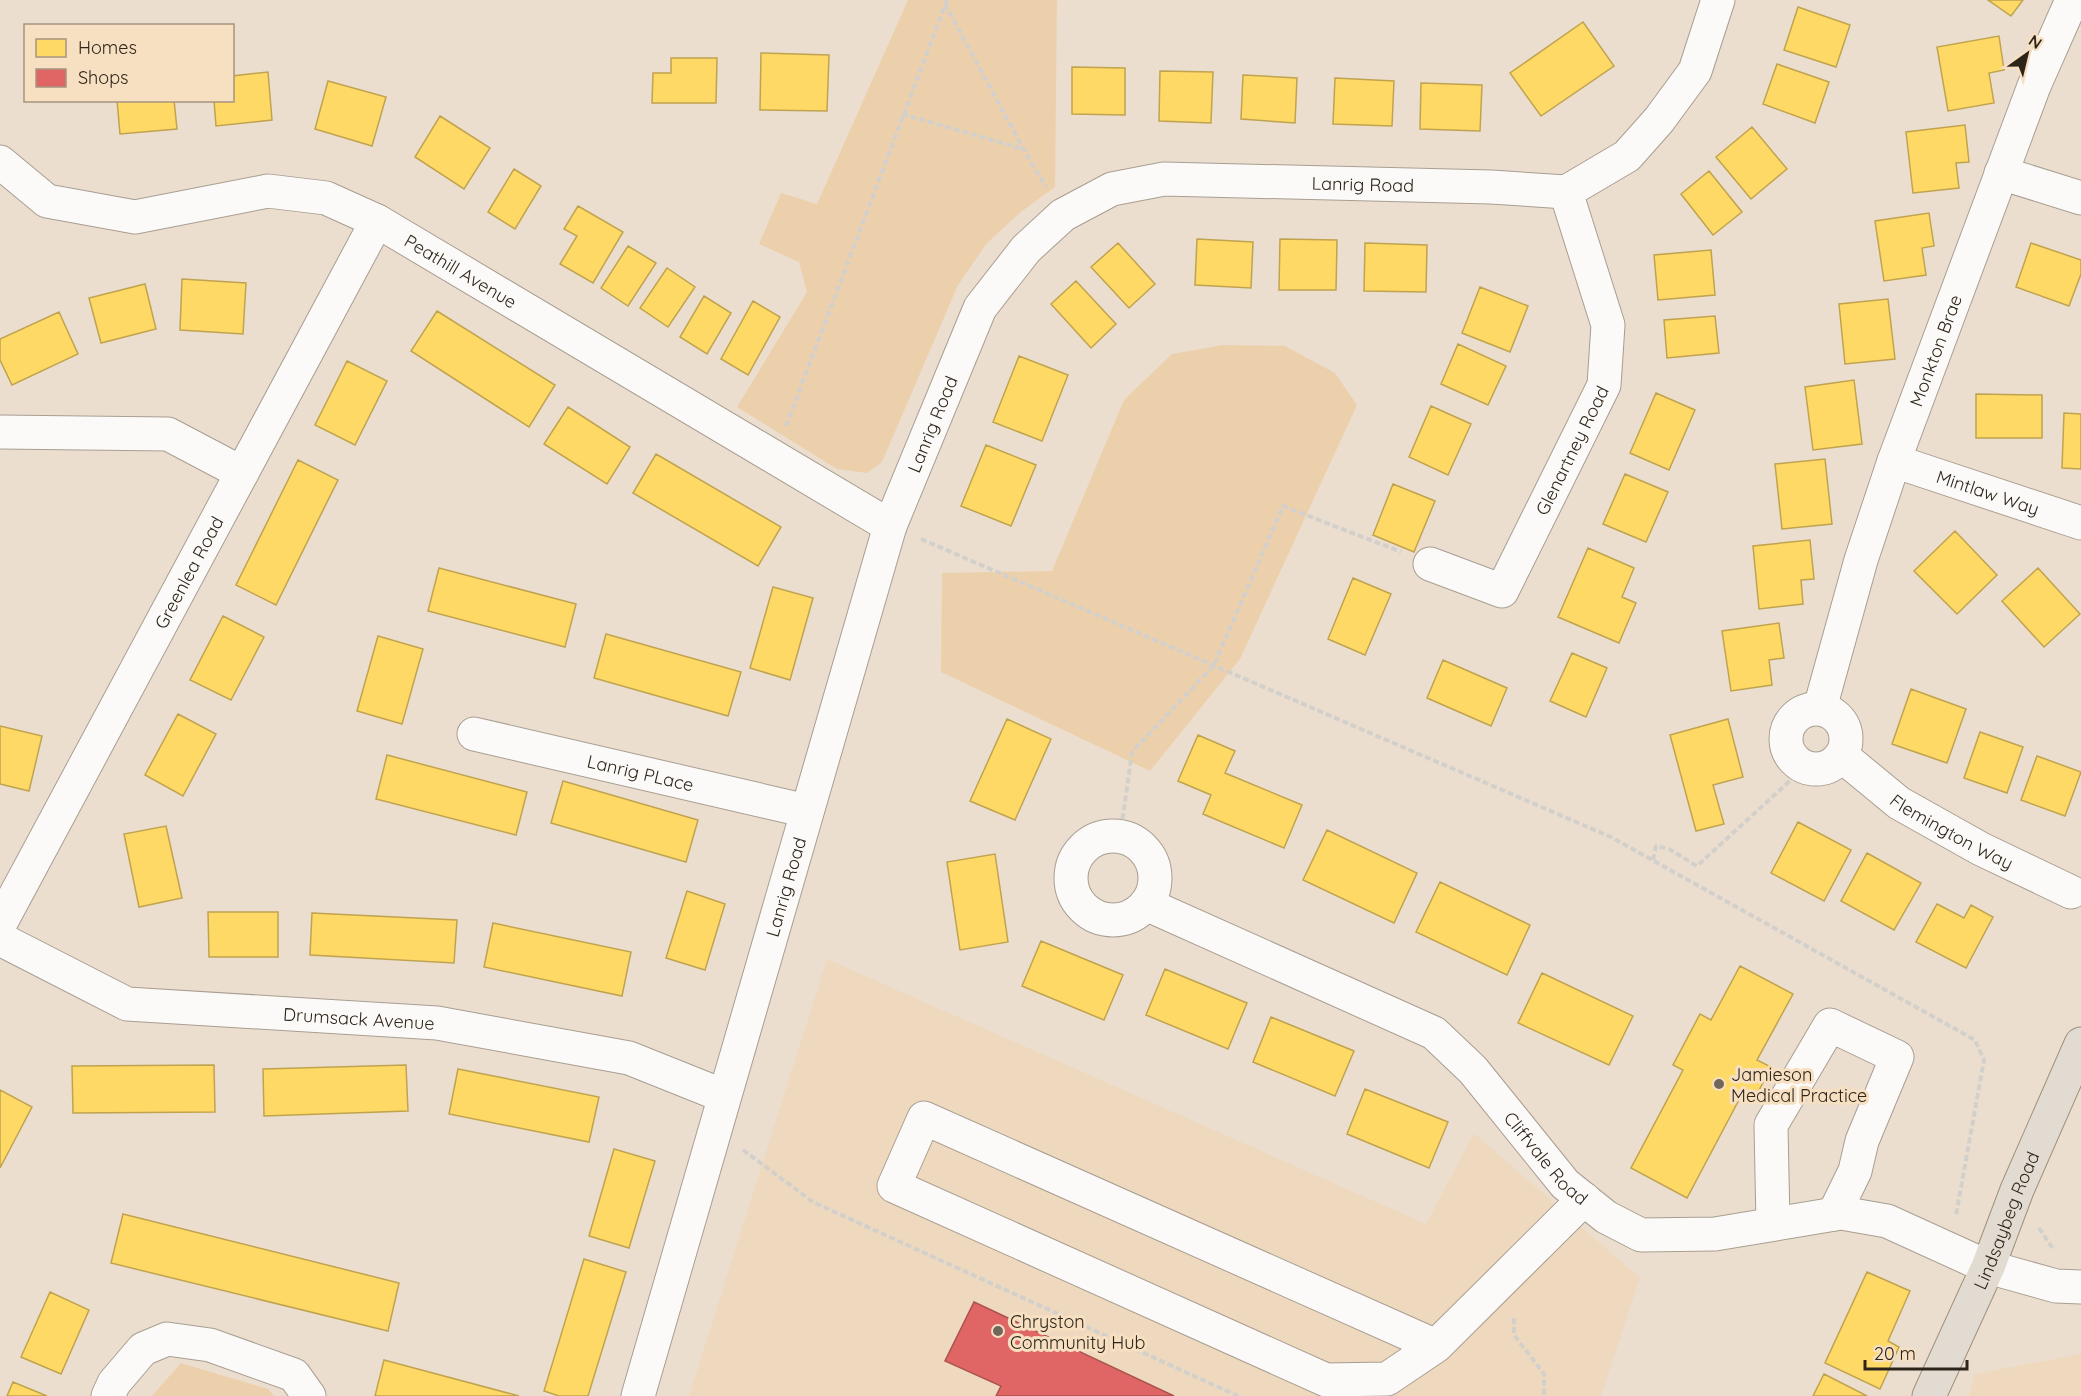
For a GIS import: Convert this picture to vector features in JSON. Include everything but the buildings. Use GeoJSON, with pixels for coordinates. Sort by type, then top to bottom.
{"type":"FeatureCollection","features":[{"type":"Feature","properties":{"kind":"main road","name":"Lindsaybeg Road"},"geometry":{"type":"LineString","coordinates":[[1929,1396],[1988,1267],[2017,1190],[2081,1044]]}},
{"type":"Feature","properties":{"kind":"street"},"geometry":{"type":"LineString","coordinates":[[1566,192],[1627,156],[1659,120],[1695,71],[1718,0]]}},
{"type":"Feature","properties":{"kind":"street","name":"Monkton Brae"},"geometry":{"type":"LineString","coordinates":[[1820,708],[1861,560],[1894,461],[2034,86],[2072,0]]}},
{"type":"Feature","properties":{"kind":"street","name":"Peathill Avenue"},"geometry":{"type":"LineString","coordinates":[[0,162],[48,201],[135,217],[268,191],[326,198],[377,221],[890,526]]}},
{"type":"Feature","properties":{"kind":"street"},"geometry":{"type":"LineString","coordinates":[[2001,173],[2081,198]]}},
{"type":"Feature","properties":{"kind":"street","name":"Lanrig Road"},"geometry":{"type":"LineString","coordinates":[[638,1396],[890,526],[980,308],[1026,249],[1063,216],[1112,189],[1164,179],[1491,187],[1566,192]]}},
{"type":"Feature","properties":{"kind":"street","name":"Glenartney Road"},"geometry":{"type":"LineString","coordinates":[[1430,564],[1502,591],[1604,385],[1608,325],[1566,192]]}},
{"type":"Feature","properties":{"kind":"street","name":"Greenlea Road"},"geometry":{"type":"LineString","coordinates":[[0,924],[377,221]]}},
{"type":"Feature","properties":{"kind":"street"},"geometry":{"type":"LineString","coordinates":[[0,432],[168,434],[242,474]]}},
{"type":"Feature","properties":{"kind":"street","name":"Mintlaw Way"},"geometry":{"type":"LineString","coordinates":[[1894,461],[2081,524]]}},
{"type":"Feature","properties":{"kind":"street"},"geometry":{"type":"LineString","coordinates":[[1812,708],[1820,708],[1837,716],[1847,734],[1847,745],[1842,756],[1834,764],[1821,769],[1805,767],[1791,756],[1786,745],[1786,735],[1795,717],[1812,708]]}},
{"type":"Feature","properties":{"kind":"street","name":"Lanrig PLace"},"geometry":{"type":"LineString","coordinates":[[474,734],[807,811]]}},
{"type":"Feature","properties":{"kind":"street","name":"Flemington Way"},"geometry":{"type":"LineString","coordinates":[[1842,756],[1899,803],[1982,849],[2071,892]]}},
{"type":"Feature","properties":{"kind":"street"},"geometry":{"type":"LineString","coordinates":[[1105,837],[1120,837],[1134,841],[1145,850],[1152,863],[1155,877],[1153,892],[1137,913],[1111,920],[1087,911],[1078,901],[1071,877],[1074,863],[1081,851],[1092,842],[1105,837]]}},
{"type":"Feature","properties":{"kind":"street","name":"Cliffvale Road"},"geometry":{"type":"LineString","coordinates":[[1146,904],[1434,1033],[1473,1070],[1565,1184],[1605,1217],[1641,1235],[1715,1234],[1841,1213],[1887,1221],[1988,1267],[2056,1286],[2081,1287]]}},
{"type":"Feature","properties":{"kind":"street","name":"Drumsack Avenue"},"geometry":{"type":"LineString","coordinates":[[0,939],[127,1004],[437,1023],[629,1058],[724,1096]]}},
{"type":"Feature","properties":{"kind":"street"},"geometry":{"type":"LineString","coordinates":[[1773,1224],[1772,1125],[1830,1025],[1897,1058],[1863,1141],[1855,1171],[1834,1214]]}},
{"type":"Feature","properties":{"kind":"street"},"geometry":{"type":"LineString","coordinates":[[1436,1346],[924,1118],[894,1186],[1326,1380],[1387,1379],[1436,1346],[1584,1199]]}},
{"type":"Feature","properties":{"kind":"street"},"geometry":{"type":"LineString","coordinates":[[108,1396],[114,1383],[143,1349],[167,1339],[210,1345],[294,1375],[309,1396]]}},
{"type":"Feature","properties":{"kind":"path"},"geometry":{"type":"LineString","coordinates":[[774,457],[946,2]]}},
{"type":"Feature","properties":{"kind":"path"},"geometry":{"type":"LineString","coordinates":[[946,2],[1023,150],[1063,216]]}},
{"type":"Feature","properties":{"kind":"path"},"geometry":{"type":"LineString","coordinates":[[902,114],[1023,150]]}},
{"type":"Feature","properties":{"kind":"path"},"geometry":{"type":"LineString","coordinates":[[1120,837],[1131,752],[1214,665],[1283,506],[1430,564]]}},
{"type":"Feature","properties":{"kind":"path"},"geometry":{"type":"LineString","coordinates":[[890,526],[1611,837],[1975,1040],[1984,1060],[1955,1221],[1936,1215],[1924,1239]]}},
{"type":"Feature","properties":{"kind":"path"},"geometry":{"type":"LineString","coordinates":[[1653,860],[1656,846],[1670,849],[1697,866],[1805,767]]}},
{"type":"Feature","properties":{"kind":"path"},"geometry":{"type":"LineString","coordinates":[[715,1130],[813,1202],[1238,1396]]}},
{"type":"Feature","properties":{"kind":"path"},"geometry":{"type":"LineString","coordinates":[[1513,1312],[1514,1335],[1544,1374],[1544,1396]]}},
{"type":"Feature","properties":{"kind":"shaded area"},"geometry":{"type":"Polygon","coordinates":[[[908,0],[1057,0],[1055,187],[1022,211],[987,243],[958,285],[882,462],[867,473],[837,469],[737,407],[807,292],[799,262],[759,244],[781,193],[817,204],[908,0]]]}},
{"type":"Feature","properties":{"kind":"shaded area"},"geometry":{"type":"Polygon","coordinates":[[[1223,345],[1285,346],[1335,373],[1357,405],[1240,659],[1150,771],[941,672],[942,573],[1052,571],[1124,400],[1172,354],[1223,345]]]}},
{"type":"Feature","properties":{"kind":"shaded area"},"geometry":{"type":"Polygon","coordinates":[[[827,959],[1426,1224],[1474,1133],[1640,1278],[1601,1396],[689,1396],[827,959]]]}},
{"type":"Feature","properties":{"kind":"shaded area"},"geometry":{"type":"Polygon","coordinates":[[[2081,1354],[2081,1396],[1969,1396],[1975,1374],[2081,1354]]]}},
{"type":"Feature","properties":{"kind":"shaded area"},"geometry":{"type":"Polygon","coordinates":[[[181,1363],[268,1389],[274,1396],[152,1396],[181,1363]]]}},
{"type":"Feature","properties":{"kind":"place","name":"Jamieson Medical Practice"},"geometry":{"type":"Point","coordinates":[1719,1084]}},
{"type":"Feature","properties":{"kind":"place","name":"Chryston Community Hub"},"geometry":{"type":"Point","coordinates":[998,1331]}}]}
